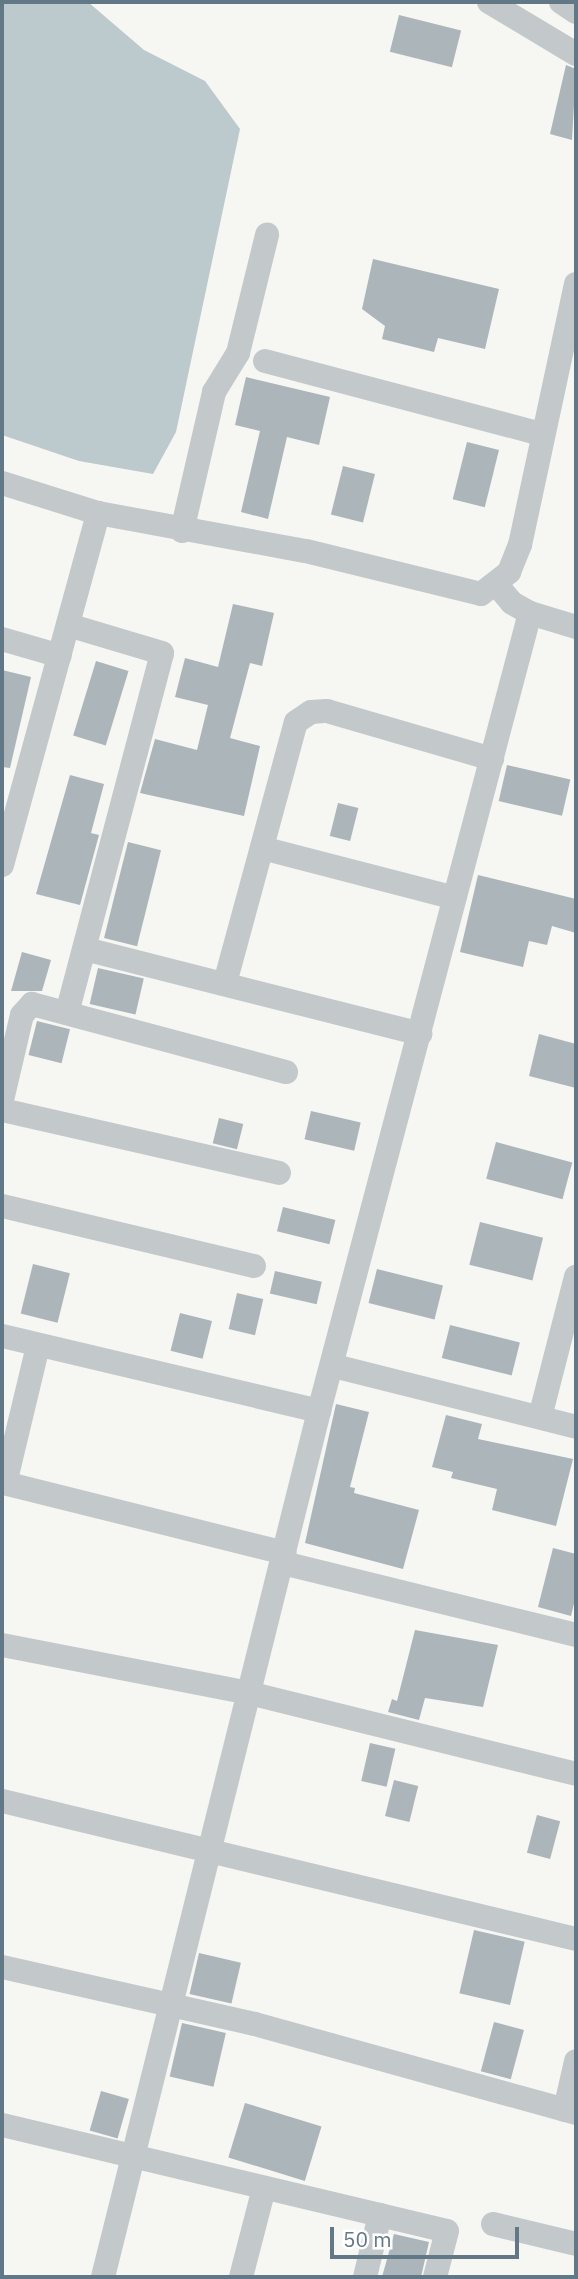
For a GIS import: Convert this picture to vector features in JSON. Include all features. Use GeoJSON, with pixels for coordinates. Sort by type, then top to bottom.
{"type":"FeatureCollection","features":[{"type":"Feature","properties":{"kind":"street"},"geometry":{"type":"LineString","coordinates":[[489,2],[576,54]]}},
{"type":"Feature","properties":{"kind":"street"},"geometry":{"type":"LineString","coordinates":[[561,2],[576,12]]}},
{"type":"Feature","properties":{"kind":"street"},"geometry":{"type":"LineString","coordinates":[[182,531],[214,393],[238,353],[267,235]]}},
{"type":"Feature","properties":{"kind":"street"},"geometry":{"type":"LineString","coordinates":[[2,483],[98,513],[182,531],[306,551],[481,594],[497,585],[509,572],[520,545],[541,434],[576,290]]}},
{"type":"Feature","properties":{"kind":"street"},"geometry":{"type":"LineString","coordinates":[[265,361],[541,434]]}},
{"type":"Feature","properties":{"kind":"street"},"geometry":{"type":"LineString","coordinates":[[2,865],[98,513]]}},
{"type":"Feature","properties":{"kind":"street"},"geometry":{"type":"LineString","coordinates":[[497,585],[512,603],[530,612],[576,627]]}},
{"type":"Feature","properties":{"kind":"street"},"geometry":{"type":"LineString","coordinates":[[103,2277],[173,2005],[319,1410],[334,1366],[530,612]]}},
{"type":"Feature","properties":{"kind":"street"},"geometry":{"type":"LineString","coordinates":[[67,1013],[162,653],[68,625]]}},
{"type":"Feature","properties":{"kind":"street"},"geometry":{"type":"LineString","coordinates":[[2,639],[60,656]]}},
{"type":"Feature","properties":{"kind":"street"},"geometry":{"type":"LineString","coordinates":[[225,983],[296,722],[311,712],[327,711],[492,759]]}},
{"type":"Feature","properties":{"kind":"street"},"geometry":{"type":"LineString","coordinates":[[262,848],[455,898]]}},
{"type":"Feature","properties":{"kind":"street"},"geometry":{"type":"LineString","coordinates":[[85,949],[420,1034]]}},
{"type":"Feature","properties":{"kind":"street"},"geometry":{"type":"LineString","coordinates":[[2,1100],[27,1006],[67,1013],[286,1072]]}},
{"type":"Feature","properties":{"kind":"street"},"geometry":{"type":"LineString","coordinates":[[2,1110],[279,1174]]}},
{"type":"Feature","properties":{"kind":"street"},"geometry":{"type":"LineString","coordinates":[[2,1206],[254,1266]]}},
{"type":"Feature","properties":{"kind":"street"},"geometry":{"type":"LineString","coordinates":[[540,1417],[576,1277]]}},
{"type":"Feature","properties":{"kind":"street"},"geometry":{"type":"LineString","coordinates":[[2,1336],[319,1410]]}},
{"type":"Feature","properties":{"kind":"street"},"geometry":{"type":"LineString","coordinates":[[38,1346],[7,1475],[8,1484],[576,1635]]}},
{"type":"Feature","properties":{"kind":"street"},"geometry":{"type":"LineString","coordinates":[[334,1366],[576,1427]]}},
{"type":"Feature","properties":{"kind":"street"},"geometry":{"type":"LineString","coordinates":[[2,1645],[249,1693],[576,1774]]}},
{"type":"Feature","properties":{"kind":"street"},"geometry":{"type":"LineString","coordinates":[[2,1801],[576,1939]]}},
{"type":"Feature","properties":{"kind":"street"},"geometry":{"type":"LineString","coordinates":[[2,1967],[173,2005],[570,2112],[576,2061]]}},
{"type":"Feature","properties":{"kind":"street"},"geometry":{"type":"LineString","coordinates":[[2,2125],[447,2231],[435,2277]]}},
{"type":"Feature","properties":{"kind":"street"},"geometry":{"type":"LineString","coordinates":[[241,2277],[264,2188]]}},
{"type":"Feature","properties":{"kind":"street"},"geometry":{"type":"LineString","coordinates":[[365,2277],[380,2215]]}},
{"type":"Feature","properties":{"kind":"street"},"geometry":{"type":"LineString","coordinates":[[493,2224],[576,2244]]}},
{"type":"Feature","properties":{"kind":"shaded area"},"geometry":{"type":"Polygon","coordinates":[[[2,2],[88,2],[144,50],[205,81],[240,129],[176,432],[153,474],[79,461],[2,435],[2,2]]]}},
{"type":"Feature","properties":{"kind":"building"},"geometry":{"type":"Polygon","coordinates":[[[399,15],[461,30],[452,67],[390,52],[399,15]]]}},
{"type":"Feature","properties":{"kind":"building"},"geometry":{"type":"Polygon","coordinates":[[[566,65],[576,69],[572,140],[550,134],[566,65]]]}},
{"type":"Feature","properties":{"kind":"building"},"geometry":{"type":"Polygon","coordinates":[[[373,259],[499,289],[485,349],[438,338],[434,352],[382,339],[385,326],[362,309],[373,259]]]}},
{"type":"Feature","properties":{"kind":"building"},"geometry":{"type":"Polygon","coordinates":[[[246,377],[330,397],[319,445],[287,437],[268,519],[241,512],[260,431],[235,425],[246,377]]]}},
{"type":"Feature","properties":{"kind":"building"},"geometry":{"type":"Polygon","coordinates":[[[467,442],[499,450],[485,507],[453,499],[467,442]]]}},
{"type":"Feature","properties":{"kind":"building"},"geometry":{"type":"Polygon","coordinates":[[[343,466],[375,474],[363,522],[331,515],[343,466]]]}},
{"type":"Feature","properties":{"kind":"building"},"geometry":{"type":"Polygon","coordinates":[[[233,604],[274,613],[262,666],[250,663],[230,738],[260,746],[244,816],[140,793],[155,739],[197,750],[208,705],[175,697],[185,658],[218,667],[233,604]]]}},
{"type":"Feature","properties":{"kind":"building"},"geometry":{"type":"Polygon","coordinates":[[[96,661],[129,671],[106,746],[73,736],[96,661]]]}},
{"type":"Feature","properties":{"kind":"building"},"geometry":{"type":"Polygon","coordinates":[[[2,670],[31,677],[10,768],[2,767],[2,670]]]}},
{"type":"Feature","properties":{"kind":"building"},"geometry":{"type":"Polygon","coordinates":[[[507,765],[570,780],[562,816],[499,801],[507,765]]]}},
{"type":"Feature","properties":{"kind":"building"},"geometry":{"type":"Polygon","coordinates":[[[70,775],[104,784],[91,833],[99,835],[80,905],[36,894],[70,775]]]}},
{"type":"Feature","properties":{"kind":"building"},"geometry":{"type":"Polygon","coordinates":[[[338,803],[358,808],[350,841],[330,836],[338,803]]]}},
{"type":"Feature","properties":{"kind":"building"},"geometry":{"type":"Polygon","coordinates":[[[128,842],[161,850],[137,946],[104,938],[128,842]]]}},
{"type":"Feature","properties":{"kind":"building"},"geometry":{"type":"Polygon","coordinates":[[[478,875],[576,899],[576,933],[552,926],[547,945],[529,941],[523,967],[460,952],[478,875]]]}},
{"type":"Feature","properties":{"kind":"building"},"geometry":{"type":"Polygon","coordinates":[[[22,952],[51,960],[42,991],[11,991],[22,952]]]}},
{"type":"Feature","properties":{"kind":"building"},"geometry":{"type":"Polygon","coordinates":[[[98,968],[144,979],[135,1015],[90,1004],[98,968]]]}},
{"type":"Feature","properties":{"kind":"building"},"geometry":{"type":"Polygon","coordinates":[[[37,1021],[70,1029],[62,1063],[29,1055],[37,1021]]]}},
{"type":"Feature","properties":{"kind":"building"},"geometry":{"type":"Polygon","coordinates":[[[539,1034],[576,1044],[576,1088],[529,1076],[539,1034]]]}},
{"type":"Feature","properties":{"kind":"building"},"geometry":{"type":"Polygon","coordinates":[[[311,1111],[361,1122],[354,1151],[304,1139],[311,1111]]]}},
{"type":"Feature","properties":{"kind":"building"},"geometry":{"type":"Polygon","coordinates":[[[219,1118],[243,1124],[237,1149],[213,1143],[219,1118]]]}},
{"type":"Feature","properties":{"kind":"building"},"geometry":{"type":"Polygon","coordinates":[[[496,1142],[572,1162],[562,1199],[486,1179],[496,1142]]]}},
{"type":"Feature","properties":{"kind":"building"},"geometry":{"type":"Polygon","coordinates":[[[283,1207],[335,1220],[329,1244],[277,1231],[283,1207]]]}},
{"type":"Feature","properties":{"kind":"building"},"geometry":{"type":"Polygon","coordinates":[[[480,1222],[543,1238],[532,1280],[469,1265],[480,1222]]]}},
{"type":"Feature","properties":{"kind":"building"},"geometry":{"type":"Polygon","coordinates":[[[33,1264],[70,1273],[58,1323],[21,1313],[33,1264]]]}},
{"type":"Feature","properties":{"kind":"building"},"geometry":{"type":"Polygon","coordinates":[[[377,1269],[443,1285],[435,1319],[369,1303],[377,1269]]]}},
{"type":"Feature","properties":{"kind":"building"},"geometry":{"type":"Polygon","coordinates":[[[275,1271],[322,1282],[317,1304],[270,1293],[275,1271]]]}},
{"type":"Feature","properties":{"kind":"building"},"geometry":{"type":"Polygon","coordinates":[[[237,1293],[263,1299],[255,1335],[229,1329],[237,1293]]]}},
{"type":"Feature","properties":{"kind":"building"},"geometry":{"type":"Polygon","coordinates":[[[180,1313],[212,1321],[203,1359],[171,1351],[180,1313]]]}},
{"type":"Feature","properties":{"kind":"building"},"geometry":{"type":"Polygon","coordinates":[[[450,1325],[520,1342],[512,1375],[442,1358],[450,1325]]]}},
{"type":"Feature","properties":{"kind":"building"},"geometry":{"type":"Polygon","coordinates":[[[336,1404],[369,1412],[350,1487],[355,1488],[354,1493],[419,1510],[403,1569],[305,1543],[336,1404]]]}},
{"type":"Feature","properties":{"kind":"building"},"geometry":{"type":"Polygon","coordinates":[[[446,1415],[482,1424],[478,1439],[573,1459],[556,1526],[492,1510],[497,1489],[451,1478],[453,1472],[432,1467],[446,1415]]]}},
{"type":"Feature","properties":{"kind":"building"},"geometry":{"type":"Polygon","coordinates":[[[553,1548],[576,1554],[576,1595],[571,1616],[538,1607],[553,1548]]]}},
{"type":"Feature","properties":{"kind":"building"},"geometry":{"type":"Polygon","coordinates":[[[415,1630],[498,1645],[483,1707],[425,1698],[419,1720],[388,1712],[392,1699],[397,1701],[415,1630]]]}},
{"type":"Feature","properties":{"kind":"building"},"geometry":{"type":"Polygon","coordinates":[[[370,1743],[395,1749],[387,1787],[361,1781],[370,1743]]]}},
{"type":"Feature","properties":{"kind":"building"},"geometry":{"type":"Polygon","coordinates":[[[394,1780],[418,1786],[409,1822],[385,1816],[394,1780]]]}},
{"type":"Feature","properties":{"kind":"building"},"geometry":{"type":"Polygon","coordinates":[[[537,1815],[560,1821],[550,1859],[527,1853],[537,1815]]]}},
{"type":"Feature","properties":{"kind":"building"},"geometry":{"type":"Polygon","coordinates":[[[474,1930],[525,1942],[510,2005],[459,1993],[474,1930]]]}},
{"type":"Feature","properties":{"kind":"building"},"geometry":{"type":"Polygon","coordinates":[[[199,1953],[241,1963],[231,2004],[190,1994],[199,1953]]]}},
{"type":"Feature","properties":{"kind":"building"},"geometry":{"type":"Polygon","coordinates":[[[494,2022],[524,2030],[511,2079],[481,2071],[494,2022]]]}},
{"type":"Feature","properties":{"kind":"building"},"geometry":{"type":"Polygon","coordinates":[[[182,2023],[226,2033],[213,2087],[170,2077],[182,2023]]]}},
{"type":"Feature","properties":{"kind":"building"},"geometry":{"type":"Polygon","coordinates":[[[101,2091],[129,2099],[118,2138],[90,2130],[101,2091]]]}},
{"type":"Feature","properties":{"kind":"building"},"geometry":{"type":"Polygon","coordinates":[[[245,2103],[322,2126],[305,2181],[228,2158],[245,2103]]]}},
{"type":"Feature","properties":{"kind":"building"},"geometry":{"type":"Polygon","coordinates":[[[394,2234],[429,2242],[421,2277],[382,2277],[394,2234]]]}}]}
